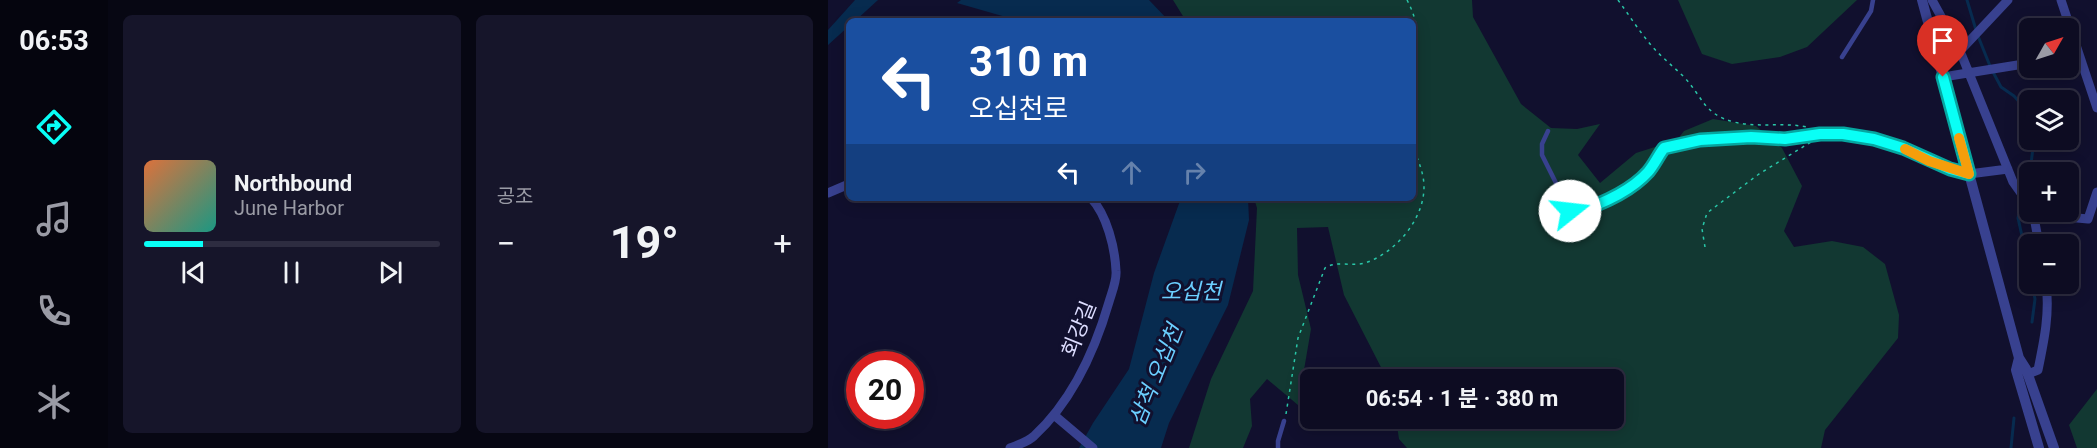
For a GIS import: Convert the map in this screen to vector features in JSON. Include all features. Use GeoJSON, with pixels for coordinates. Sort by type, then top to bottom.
{"type":"FeatureCollection","features":[{"type":"Feature","properties":{"kind":"street"},"geometry":{"type":"LineString","coordinates":[[1922,0],[2019,358],[2028,374],[2054,448]]}},
{"type":"Feature","properties":{"kind":"street"},"geometry":{"type":"LineString","coordinates":[[1932,0],[1960,51],[2013,182],[2019,191]]}},
{"type":"Feature","properties":{"kind":"street"},"geometry":{"type":"LineString","coordinates":[[1960,51],[2008,0]]}},
{"type":"Feature","properties":{"kind":"street"},"geometry":{"type":"LineString","coordinates":[[2061,0],[2097,108]]}},
{"type":"Feature","properties":{"kind":"street"},"geometry":{"type":"LineString","coordinates":[[1943,77],[2019,65]]}},
{"type":"Feature","properties":{"kind":"street"},"geometry":{"type":"LineString","coordinates":[[1969,174],[2008,169]]}},
{"type":"Feature","properties":{"kind":"street"},"geometry":{"type":"LineString","coordinates":[[828,193],[846,185]]}},
{"type":"Feature","properties":{"kind":"street"},"geometry":{"type":"LineString","coordinates":[[2079,217],[2088,219],[2097,192]]}},
{"type":"Feature","properties":{"kind":"street","name":"회강길"},"geometry":{"type":"LineString","coordinates":[[1010,448],[1032,438],[1054,415],[1077,381],[1095,344],[1117,272],[1111,240],[1098,206],[1094,201]]}},
{"type":"Feature","properties":{"kind":"street"},"geometry":{"type":"LineString","coordinates":[[2028,374],[2038,370],[2045,337],[2047,294]]}},
{"type":"Feature","properties":{"kind":"street"},"geometry":{"type":"LineString","coordinates":[[2019,358],[2016,370],[2039,448]]}},
{"type":"Feature","properties":{"kind":"street"},"geometry":{"type":"LineString","coordinates":[[1054,415],[1093,448]]}},
{"type":"Feature","properties":{"kind":"lane"},"geometry":{"type":"LineString","coordinates":[[1842,57],[1871,11],[1873,0]]}},
{"type":"Feature","properties":{"kind":"lane"},"geometry":{"type":"LineString","coordinates":[[1548,131],[1542,144],[1542,155],[1570,211],[1574,213],[1618,194],[1644,176],[1659,154],[1669,146],[1700,140],[1751,137],[1785,139],[1820,134],[1843,134],[1874,139],[1903,148],[1950,169],[1969,174]]}},
{"type":"Feature","properties":{"kind":"lane"},"geometry":{"type":"LineString","coordinates":[[1278,448],[1284,421]]}},
{"type":"Feature","properties":{"kind":"path"},"geometry":{"type":"LineString","coordinates":[[1407,0],[1415,18]]}},
{"type":"Feature","properties":{"kind":"path"},"geometry":{"type":"LineString","coordinates":[[1618,0],[1651,45],[1684,78],[1702,104],[1711,112],[1736,122],[1753,125],[1806,126],[1821,135],[1807,146],[1759,174],[1707,213],[1702,229],[1705,247]]}},
{"type":"Feature","properties":{"kind":"path"},"geometry":{"type":"LineString","coordinates":[[1416,22],[1418,32],[1416,46]]}},
{"type":"Feature","properties":{"kind":"path"},"geometry":{"type":"LineString","coordinates":[[1284,421],[1298,338],[1325,268],[1335,264],[1358,265],[1372,260],[1396,244],[1414,221],[1420,208],[1424,178],[1416,155]]}},
{"type":"Feature","properties":{"kind":"green space"},"geometry":{"type":"Polygon","coordinates":[[[1173,0],[1472,0],[1473,17],[1521,104],[1551,128],[1577,129],[1600,124],[1578,155],[1600,183],[1636,153],[1677,140],[1684,131],[1713,119],[1756,126],[1782,148],[1802,186],[1784,231],[1794,247],[1832,241],[1863,247],[1885,264],[1899,315],[1898,338],[1825,430],[1821,448],[1407,448],[1399,439],[1398,429],[1624,429],[1624,369],[1382,369],[1344,295],[1328,227],[1297,228],[1298,275],[1311,329],[1304,369],[1300,369],[1298,405],[1267,379],[1250,399],[1252,426],[1243,448],[1189,448],[1211,379],[1253,291],[1257,208],[1255,201],[1416,201],[1416,18],[1184,18],[1173,0]]]}},
{"type":"Feature","properties":{"kind":"green space"},"geometry":{"type":"Polygon","coordinates":[[[1678,0],[1857,0],[1807,47],[1780,57],[1732,64],[1702,54],[1678,0]]]}},
{"type":"Feature","properties":{"kind":"green space"},"geometry":{"type":"Polygon","coordinates":[[[2097,389],[2097,448],[2077,448],[2069,425],[2097,389]]]}},
{"type":"Feature","properties":{"kind":"water"},"geometry":{"type":"Polygon","coordinates":[[[855,0],[878,0],[858,18],[846,18],[846,29],[828,45],[828,30],[855,0]]]}},
{"type":"Feature","properties":{"kind":"water"},"geometry":{"type":"Polygon","coordinates":[[[961,0],[1149,0],[1166,18],[1010,18],[957,3],[961,0]]]}},
{"type":"Feature","properties":{"kind":"water","name":"오십천"},"geometry":{"type":"Polygon","coordinates":[[[1180,201],[1248,201],[1249,220],[1228,305],[1169,423],[1161,448],[1079,448],[1129,369],[1154,273],[1180,201]]]}},
{"type":"Feature","properties":{"kind":"waterway"},"geometry":{"type":"LineString","coordinates":[[1967,0],[1976,30]]}},
{"type":"Feature","properties":{"kind":"waterway"},"geometry":{"type":"LineString","coordinates":[[1978,36],[1990,66]]}},
{"type":"Feature","properties":{"kind":"waterway"},"geometry":{"type":"LineString","coordinates":[[1993,72],[2001,87],[2019,102]]}},
{"type":"Feature","properties":{"kind":"waterway"},"geometry":{"type":"LineString","coordinates":[[2031,162],[2033,150]]}},
{"type":"Feature","properties":{"kind":"waterway"},"geometry":{"type":"LineString","coordinates":[[2019,214],[2022,234]]}},
{"type":"Feature","properties":{"kind":"waterway"},"geometry":{"type":"LineString","coordinates":[[2032,322],[2034,294]]}},
{"type":"Feature","properties":{"kind":"waterway"},"geometry":{"type":"LineString","coordinates":[[2011,448],[2014,418]]}},
{"type":"Feature","properties":{"kind":"slow traffic"},"geometry":{"type":"LineString","coordinates":[[1905,149],[1929,161],[1969,174],[1959,138]]}},
{"type":"Feature","properties":{"kind":"route"},"geometry":{"type":"LineString","coordinates":[[1570,211],[1574,213],[1618,194],[1644,176],[1664,148],[1700,140],[1751,137],[1785,139],[1820,134],[1843,134],[1874,139],[1903,148],[1929,161],[1969,174],[1943,77]]}},
{"type":"Feature","properties":{"kind":"water label","name":"삼척 오십천"},"geometry":{"type":"Point","coordinates":[1156,375]}}]}
